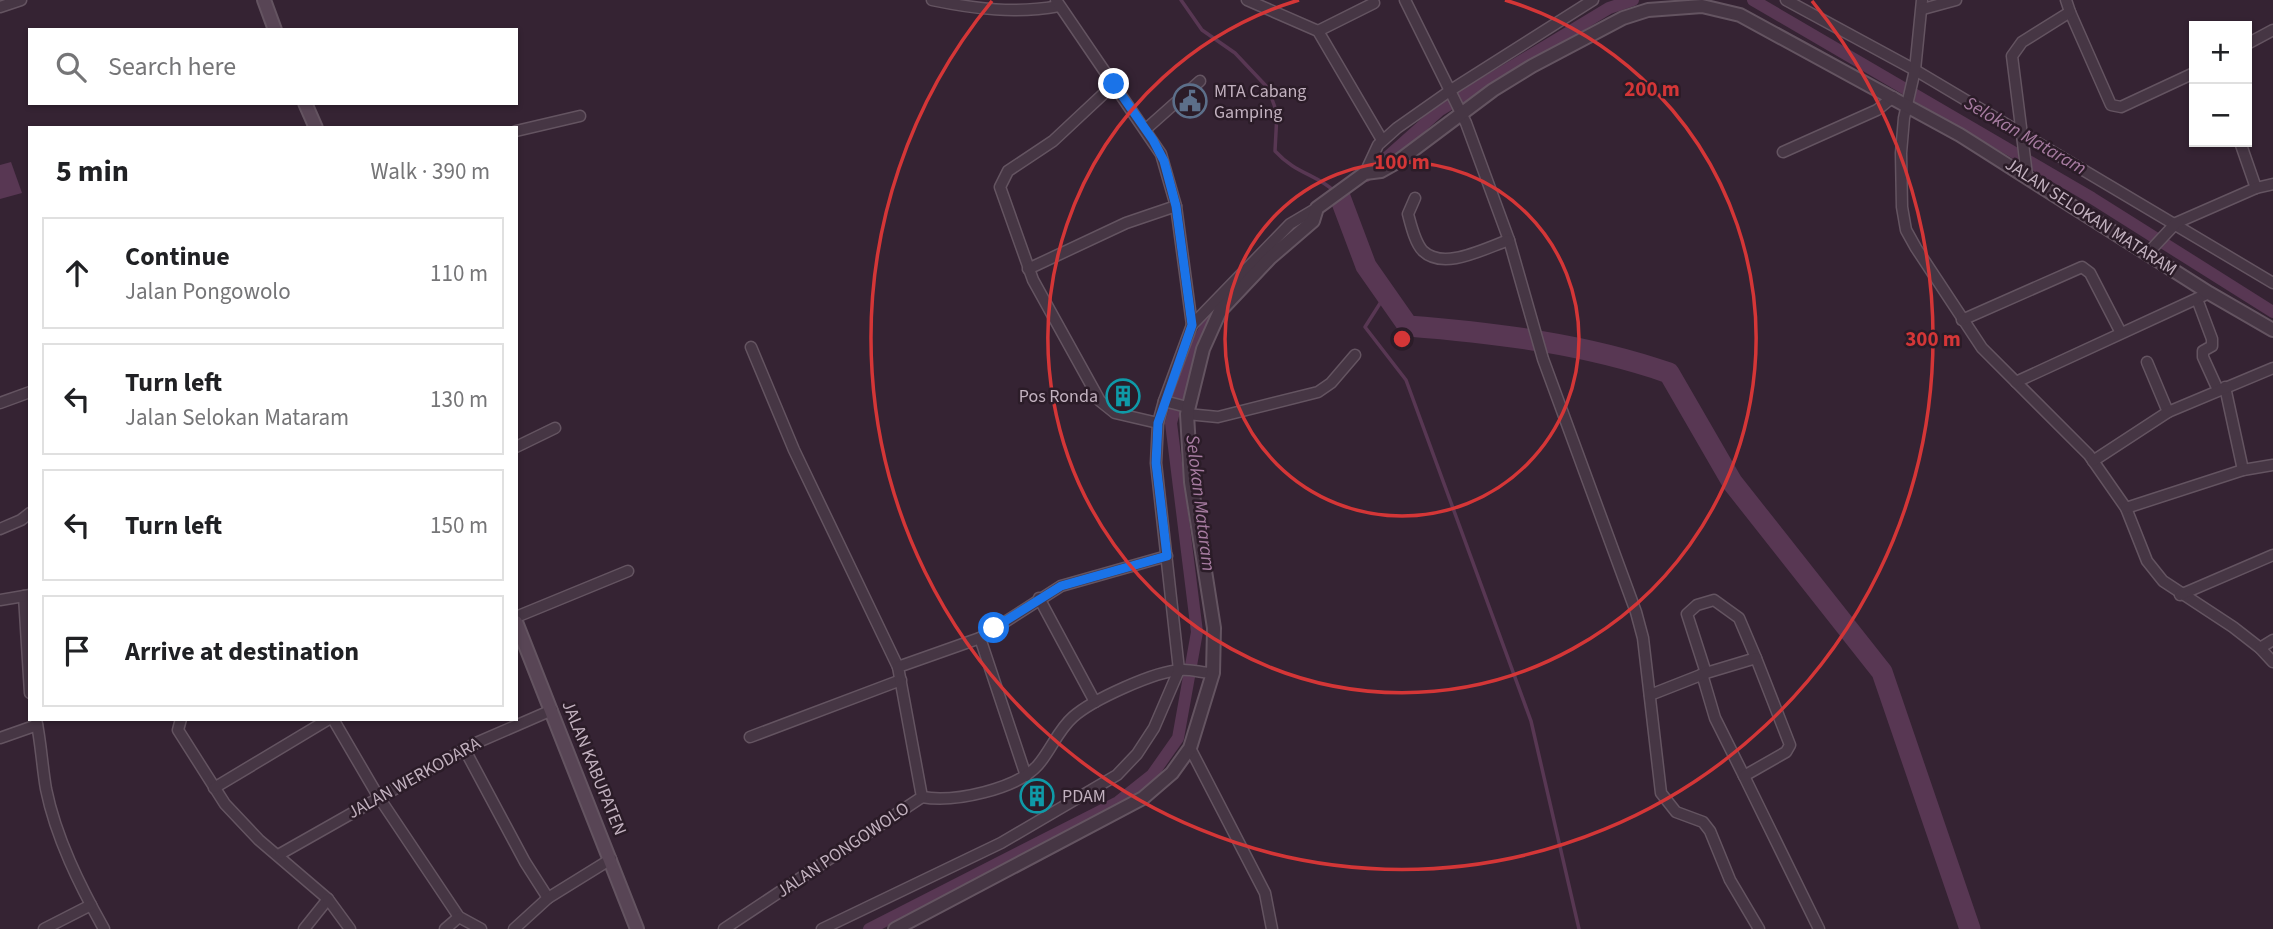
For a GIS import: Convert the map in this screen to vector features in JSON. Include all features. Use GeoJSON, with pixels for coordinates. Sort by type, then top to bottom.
{"type":"FeatureCollection","features":[{"type":"Feature","properties":{"kind":"main road"},"geometry":{"type":"LineString","coordinates":[[264,0],[274,28]]}},
{"type":"Feature","properties":{"kind":"main road"},"geometry":{"type":"LineString","coordinates":[[307,105],[315,126]]}},
{"type":"Feature","properties":{"kind":"main road","name":"JALAN KABUPATEN"},"geometry":{"type":"LineString","coordinates":[[519,637],[552,710],[637,929]]}},
{"type":"Feature","properties":{"kind":"street"},"geometry":{"type":"LineString","coordinates":[[0,6],[21,0]]}},
{"type":"Feature","properties":{"kind":"street"},"geometry":{"type":"LineString","coordinates":[[822,929],[1001,843],[1117,775],[1154,729],[1184,670],[1156,463],[1158,423],[1192,325],[1176,206],[1161,154],[1057,3],[1026,10],[989,10],[932,0]]}},
{"type":"Feature","properties":{"kind":"street"},"geometry":{"type":"LineString","coordinates":[[1247,0],[1318,31],[1382,140]]}},
{"type":"Feature","properties":{"kind":"street"},"geometry":{"type":"LineString","coordinates":[[1405,0],[1452,91],[1509,240],[1543,359],[1636,612],[1643,638],[1661,793],[1676,811],[1703,822],[1710,831],[1730,880],[1759,929]]}},
{"type":"Feature","properties":{"kind":"street"},"geometry":{"type":"LineString","coordinates":[[895,929],[913,925],[1143,798],[1172,773],[1190,748],[1208,673],[1214,628],[1191,482],[1186,409],[1203,349],[1220,311],[1242,285],[1317,211],[1362,175],[1382,140],[1452,91],[1593,0]]}},
{"type":"Feature","properties":{"kind":"street","name":"JALAN SELOKAN MATARAM"},"geometry":{"type":"LineString","coordinates":[[1786,0],[2273,283]]}},
{"type":"Feature","properties":{"kind":"street"},"geometry":{"type":"LineString","coordinates":[[1956,0],[1923,4],[1908,103],[1901,182],[1906,230],[1982,348],[2093,461],[2126,508],[2152,568],[2180,595],[2260,648],[2273,663]]}},
{"type":"Feature","properties":{"kind":"street"},"geometry":{"type":"LineString","coordinates":[[2066,0],[2111,105],[2121,107],[2189,75]]}},
{"type":"Feature","properties":{"kind":"street"},"geometry":{"type":"LineString","coordinates":[[1318,31],[1375,1]]}},
{"type":"Feature","properties":{"kind":"street","name":"JALAN SELOKAN MATARAM"},"geometry":{"type":"LineString","coordinates":[[1362,175],[1388,167],[1460,111],[1511,78],[1623,18],[1648,10],[1678,6],[1731,11],[1908,103],[2027,172],[2152,248],[2209,293],[2273,330]]}},
{"type":"Feature","properties":{"kind":"street"},"geometry":{"type":"LineString","coordinates":[[2027,172],[2012,56],[2022,42],[2070,12]]}},
{"type":"Feature","properties":{"kind":"street"},"geometry":{"type":"LineString","coordinates":[[2252,42],[2272,34]]}},
{"type":"Feature","properties":{"kind":"street"},"geometry":{"type":"LineString","coordinates":[[1146,129],[1200,81]]}},
{"type":"Feature","properties":{"kind":"street"},"geometry":{"type":"LineString","coordinates":[[1114,84],[1053,141],[1014,166],[1002,180],[1002,195],[1028,268],[1048,311],[1103,404],[1115,413],[1158,423]]}},
{"type":"Feature","properties":{"kind":"street"},"geometry":{"type":"LineString","coordinates":[[1783,152],[1877,110],[1893,97]]}},
{"type":"Feature","properties":{"kind":"street"},"geometry":{"type":"LineString","coordinates":[[518,131],[580,116]]}},
{"type":"Feature","properties":{"kind":"street"},"geometry":{"type":"LineString","coordinates":[[2242,147],[2256,188]]}},
{"type":"Feature","properties":{"kind":"street"},"geometry":{"type":"LineString","coordinates":[[2152,248],[2174,225],[2256,188],[2273,184]]}},
{"type":"Feature","properties":{"kind":"street"},"geometry":{"type":"LineString","coordinates":[[1415,198],[1408,214],[1420,247],[1438,259],[1448,259],[1509,240]]}},
{"type":"Feature","properties":{"kind":"street"},"geometry":{"type":"LineString","coordinates":[[1028,268],[1126,223],[1176,206]]}},
{"type":"Feature","properties":{"kind":"street"},"geometry":{"type":"LineString","coordinates":[[1192,325],[1290,225],[1317,211]]}},
{"type":"Feature","properties":{"kind":"street"},"geometry":{"type":"LineString","coordinates":[[1962,320],[2082,267],[2091,276],[2121,333]]}},
{"type":"Feature","properties":{"kind":"street"},"geometry":{"type":"LineString","coordinates":[[2016,382],[2209,293]]}},
{"type":"Feature","properties":{"kind":"street"},"geometry":{"type":"LineString","coordinates":[[2197,299],[2212,339],[2212,346],[2203,351],[2203,357],[2221,389],[2243,470]]}},
{"type":"Feature","properties":{"kind":"street","name":"JALAN PONGOWOLO"},"geometry":{"type":"LineString","coordinates":[[724,929],[922,797],[898,667],[794,450],[751,347]]}},
{"type":"Feature","properties":{"kind":"street"},"geometry":{"type":"LineString","coordinates":[[1167,402],[1218,417],[1318,392],[1331,383],[1355,355]]}},
{"type":"Feature","properties":{"kind":"street"},"geometry":{"type":"LineString","coordinates":[[2147,362],[2168,412]]}},
{"type":"Feature","properties":{"kind":"street"},"geometry":{"type":"LineString","coordinates":[[2093,461],[2168,412],[2273,368]]}},
{"type":"Feature","properties":{"kind":"street"},"geometry":{"type":"LineString","coordinates":[[0,403],[28,393]]}},
{"type":"Feature","properties":{"kind":"street"},"geometry":{"type":"LineString","coordinates":[[518,446],[555,428]]}},
{"type":"Feature","properties":{"kind":"street"},"geometry":{"type":"LineString","coordinates":[[2126,508],[2243,470],[2273,465]]}},
{"type":"Feature","properties":{"kind":"street"},"geometry":{"type":"LineString","coordinates":[[0,529],[28,515]]}},
{"type":"Feature","properties":{"kind":"street"},"geometry":{"type":"LineString","coordinates":[[2180,595],[2273,555]]}},
{"type":"Feature","properties":{"kind":"street"},"geometry":{"type":"LineString","coordinates":[[898,667],[980,638],[1039,598],[1070,583],[1167,556]]}},
{"type":"Feature","properties":{"kind":"street"},"geometry":{"type":"LineString","coordinates":[[518,619],[628,571]]}},
{"type":"Feature","properties":{"kind":"street"},"geometry":{"type":"LineString","coordinates":[[0,600],[27,595],[28,628]]}},
{"type":"Feature","properties":{"kind":"street"},"geometry":{"type":"LineString","coordinates":[[1039,598],[1095,702]]}},
{"type":"Feature","properties":{"kind":"street"},"geometry":{"type":"LineString","coordinates":[[1744,776],[1786,752],[1790,745],[1739,618],[1714,600],[1709,600],[1687,614],[1715,718],[1819,929]]}},
{"type":"Feature","properties":{"kind":"street"},"geometry":{"type":"LineString","coordinates":[[980,638],[1026,776]]}},
{"type":"Feature","properties":{"kind":"street"},"geometry":{"type":"LineString","coordinates":[[2260,648],[2273,640]]}},
{"type":"Feature","properties":{"kind":"street"},"geometry":{"type":"LineString","coordinates":[[1650,695],[1704,673],[1756,658]]}},
{"type":"Feature","properties":{"kind":"street"},"geometry":{"type":"LineString","coordinates":[[922,797],[947,800],[962,797],[1026,776],[1038,765],[1063,727],[1095,702],[1184,670],[1208,673]]}},
{"type":"Feature","properties":{"kind":"street"},"geometry":{"type":"LineString","coordinates":[[750,737],[901,680]]}},
{"type":"Feature","properties":{"kind":"street","name":"JALAN WERKODARA"},"geometry":{"type":"LineString","coordinates":[[280,854],[378,796],[465,750],[552,710]]}},
{"type":"Feature","properties":{"kind":"street"},"geometry":{"type":"LineString","coordinates":[[0,738],[37,721],[47,790],[62,838],[104,929]]}},
{"type":"Feature","properties":{"kind":"street"},"geometry":{"type":"LineString","coordinates":[[180,721],[178,730],[214,788],[259,840],[280,854],[328,900],[350,929]]}},
{"type":"Feature","properties":{"kind":"street"},"geometry":{"type":"LineString","coordinates":[[214,788],[328,721]]}},
{"type":"Feature","properties":{"kind":"street"},"geometry":{"type":"LineString","coordinates":[[332,721],[378,796],[459,917],[481,929]]}},
{"type":"Feature","properties":{"kind":"street"},"geometry":{"type":"LineString","coordinates":[[1190,748],[1265,893],[1272,929]]}},
{"type":"Feature","properties":{"kind":"street"},"geometry":{"type":"LineString","coordinates":[[465,750],[525,862],[548,898]]}},
{"type":"Feature","properties":{"kind":"street"},"geometry":{"type":"LineString","coordinates":[[514,929],[548,898],[611,859]]}},
{"type":"Feature","properties":{"kind":"street"},"geometry":{"type":"LineString","coordinates":[[304,929],[328,900]]}},
{"type":"Feature","properties":{"kind":"street"},"geometry":{"type":"LineString","coordinates":[[44,929],[91,905]]}},
{"type":"Feature","properties":{"kind":"street"},"geometry":{"type":"LineString","coordinates":[[445,929],[459,917]]}},
{"type":"Feature","properties":{"kind":"shaded area"},"geometry":{"type":"Polygon","coordinates":[[[11,162],[22,193],[0,199],[0,165],[11,162]]]}},
{"type":"Feature","properties":{"kind":"waterway"},"geometry":{"type":"LineString","coordinates":[[1181,0],[1202,30],[1235,53],[1268,88],[1277,113],[1275,151],[1291,165],[1334,191]]}},
{"type":"Feature","properties":{"kind":"waterway","name":"Selokan Mataram"},"geometry":{"type":"LineString","coordinates":[[1366,176],[1440,110],[1609,8],[1633,0]]}},
{"type":"Feature","properties":{"kind":"waterway","name":"Selokan Mataram"},"geometry":{"type":"LineString","coordinates":[[1753,0],[2092,198],[2273,312]]}},
{"type":"Feature","properties":{"kind":"waterway"},"geometry":{"type":"LineString","coordinates":[[1340,197],[1366,266],[1408,326],[1540,341],[1606,354],[1669,373],[1732,482],[1882,672],[1970,929]]}},
{"type":"Feature","properties":{"kind":"waterway"},"geometry":{"type":"LineString","coordinates":[[1386,294],[1365,327],[1406,380],[1531,721],[1579,929]]}},
{"type":"Feature","properties":{"kind":"waterway","name":"Selokan Mataram"},"geometry":{"type":"LineString","coordinates":[[869,929],[1118,802],[1152,775],[1178,738],[1197,632],[1171,423],[1189,358],[1220,301]]}},
{"type":"Feature","properties":{"kind":"place","name":"MTA Cabang Gamping"},"geometry":{"type":"Point","coordinates":[1190,101]}},
{"type":"Feature","properties":{"kind":"place","name":"Pos Ronda"},"geometry":{"type":"Point","coordinates":[1123,396]}},
{"type":"Feature","properties":{"kind":"place","name":"PDAM"},"geometry":{"type":"Point","coordinates":[1037,796]}},
{"type":"Feature","properties":{"kind":"route"},"geometry":{"type":"LineString","coordinates":[[994,628],[1061,586],[1167,556],[1156,463],[1158,423],[1192,325],[1176,206],[1164,161],[1153,140],[1114,84]]}}]}
